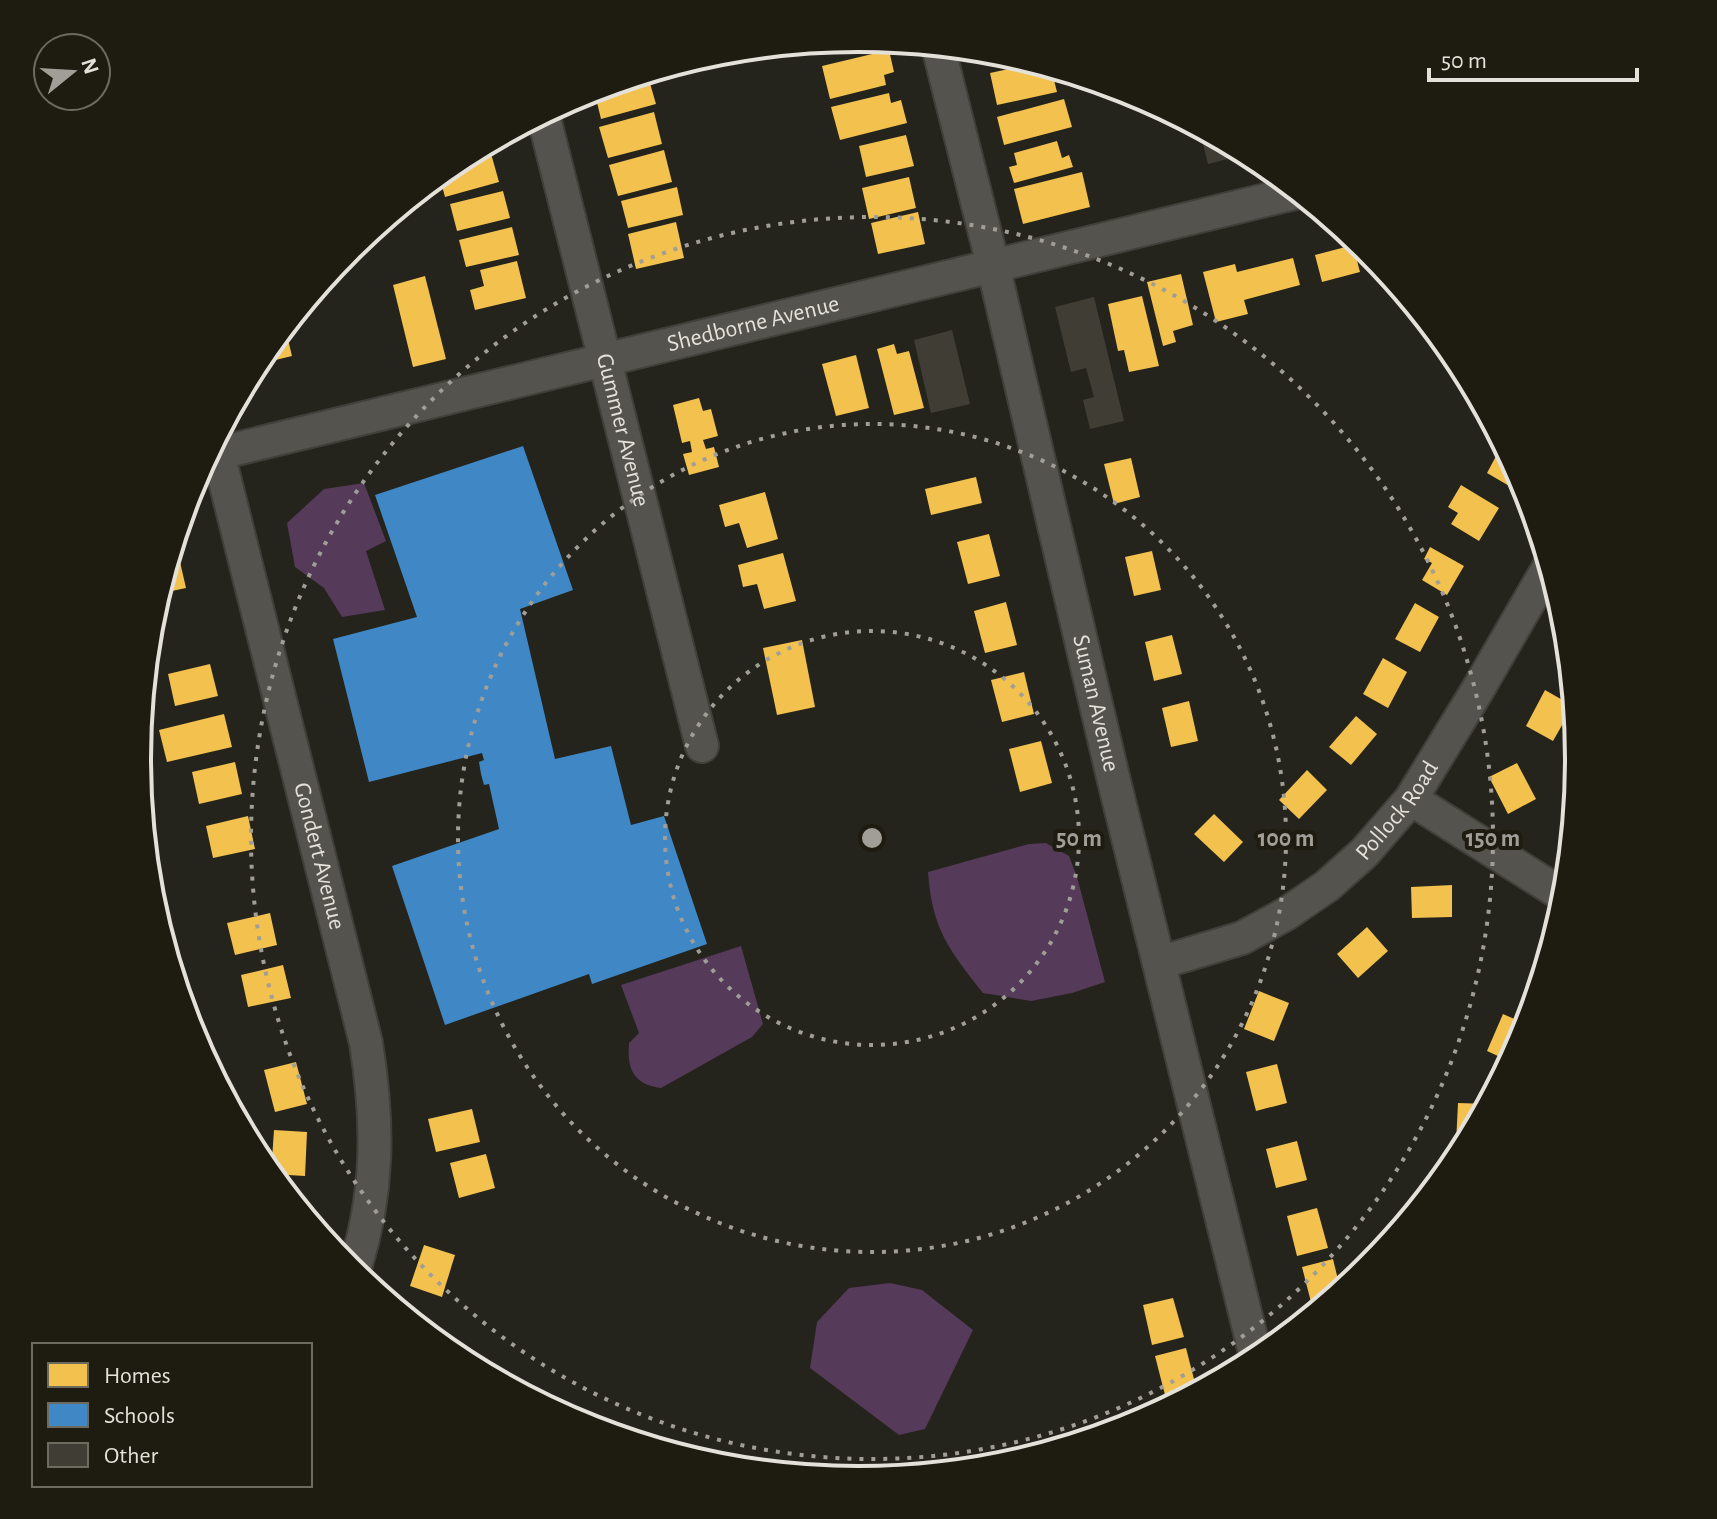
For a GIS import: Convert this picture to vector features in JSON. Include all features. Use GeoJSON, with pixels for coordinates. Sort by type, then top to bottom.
{"type":"FeatureCollection","features":[{"type":"Feature","properties":{"kind":"street","name":"Suman Avenue"},"geometry":{"type":"LineString","coordinates":[[941,57],[1254,1347]]}},
{"type":"Feature","properties":{"kind":"street","name":"Gummer Avenue"},"geometry":{"type":"LineString","coordinates":[[546,125],[702,746]]}},
{"type":"Feature","properties":{"kind":"street","name":"Shedborne Avenue"},"geometry":{"type":"LineString","coordinates":[[224,447],[1285,195]]}},
{"type":"Feature","properties":{"kind":"street","name":"Gondert Avenue"},"geometry":{"type":"LineString","coordinates":[[217,464],[366,1043],[373,1091],[376,1148],[366,1235],[358,1260]]}},
{"type":"Feature","properties":{"kind":"street","name":"Pollock Road"},"geometry":{"type":"LineString","coordinates":[[1159,963],[1242,938],[1286,914],[1327,886],[1364,853],[1411,799],[1542,578]]}},
{"type":"Feature","properties":{"kind":"street"},"geometry":{"type":"LineString","coordinates":[[1411,799],[1554,889]]}},
{"type":"Feature","properties":{"kind":"shaded area"},"geometry":{"type":"Polygon","coordinates":[[[364,483],[386,541],[366,551],[385,610],[342,617],[324,588],[295,567],[287,523],[324,489],[364,483]]]}},
{"type":"Feature","properties":{"kind":"shaded area"},"geometry":{"type":"Polygon","coordinates":[[[1046,843],[1069,856],[1105,982],[1072,993],[1031,1001],[983,993],[944,938],[934,909],[928,872],[1029,844],[1046,843]]]}},
{"type":"Feature","properties":{"kind":"shaded area"},"geometry":{"type":"Polygon","coordinates":[[[741,946],[763,1024],[752,1037],[661,1088],[638,1079],[629,1060],[629,1043],[639,1033],[621,985],[741,946]]]}},
{"type":"Feature","properties":{"kind":"shaded area"},"geometry":{"type":"Polygon","coordinates":[[[890,1283],[922,1290],[973,1330],[925,1429],[899,1435],[810,1368],[817,1322],[849,1288],[890,1283]]]}},
{"type":"Feature","properties":{"kind":"building: Homes"},"geometry":{"type":"Polygon","coordinates":[[[877,53],[890,53],[894,72],[884,75],[886,85],[830,99],[822,66],[877,53]]]}},
{"type":"Feature","properties":{"kind":"building: Homes"},"geometry":{"type":"Polygon","coordinates":[[[1009,69],[1042,76],[1054,80],[1057,92],[997,105],[990,73],[1009,69]]]}},
{"type":"Feature","properties":{"kind":"building: Homes"},"geometry":{"type":"Polygon","coordinates":[[[650,84],[656,104],[601,119],[597,103],[650,84]]]}},
{"type":"Feature","properties":{"kind":"building: Homes"},"geometry":{"type":"Polygon","coordinates":[[[889,93],[891,103],[901,100],[907,123],[840,140],[831,107],[889,93]]]}},
{"type":"Feature","properties":{"kind":"building: Homes"},"geometry":{"type":"Polygon","coordinates":[[[1064,99],[1072,127],[1004,145],[997,117],[1064,99]]]}},
{"type":"Feature","properties":{"kind":"building: Homes"},"geometry":{"type":"Polygon","coordinates":[[[654,112],[662,144],[608,158],[599,127],[654,112]]]}},
{"type":"Feature","properties":{"kind":"building: Homes"},"geometry":{"type":"Polygon","coordinates":[[[906,135],[914,166],[866,177],[859,146],[906,135]]]}},
{"type":"Feature","properties":{"kind":"building: Homes"},"geometry":{"type":"Polygon","coordinates":[[[1057,141],[1062,158],[1069,155],[1073,167],[1014,183],[1009,167],[1017,165],[1014,153],[1057,141]]]}},
{"type":"Feature","properties":{"kind":"building: Homes"},"geometry":{"type":"Polygon","coordinates":[[[664,150],[672,182],[618,196],[609,165],[664,150]]]}},
{"type":"Feature","properties":{"kind":"building: Homes"},"geometry":{"type":"Polygon","coordinates":[[[491,155],[499,182],[445,197],[442,187],[491,155]]]}},
{"type":"Feature","properties":{"kind":"building: Homes"},"geometry":{"type":"Polygon","coordinates":[[[1082,172],[1090,207],[1023,224],[1014,189],[1082,172]]]}},
{"type":"Feature","properties":{"kind":"building: Homes"},"geometry":{"type":"Polygon","coordinates":[[[909,177],[916,208],[869,219],[862,188],[909,177]]]}},
{"type":"Feature","properties":{"kind":"building: Homes"},"geometry":{"type":"Polygon","coordinates":[[[677,187],[683,215],[628,228],[621,201],[677,187]]]}},
{"type":"Feature","properties":{"kind":"building: Homes"},"geometry":{"type":"Polygon","coordinates":[[[503,191],[510,218],[457,231],[450,204],[503,191]]]}},
{"type":"Feature","properties":{"kind":"building: Homes"},"geometry":{"type":"Polygon","coordinates":[[[918,212],[925,244],[878,254],[871,223],[918,212]]]}},
{"type":"Feature","properties":{"kind":"building: Homes"},"geometry":{"type":"Polygon","coordinates":[[[676,222],[684,258],[636,269],[628,234],[676,222]]]}},
{"type":"Feature","properties":{"kind":"building: Homes"},"geometry":{"type":"Polygon","coordinates":[[[512,227],[519,255],[466,267],[459,240],[512,227]]]}},
{"type":"Feature","properties":{"kind":"building: Homes"},"geometry":{"type":"Polygon","coordinates":[[[1346,247],[1356,256],[1360,272],[1322,282],[1315,255],[1346,247]]]}},
{"type":"Feature","properties":{"kind":"building: Homes"},"geometry":{"type":"Polygon","coordinates":[[[1293,258],[1300,285],[1244,300],[1248,314],[1216,322],[1203,272],[1235,264],[1237,272],[1293,258]]]}},
{"type":"Feature","properties":{"kind":"building: Homes"},"geometry":{"type":"Polygon","coordinates":[[[517,261],[526,298],[475,310],[470,290],[484,286],[480,270],[517,261]]]}},
{"type":"Feature","properties":{"kind":"building: Homes"},"geometry":{"type":"Polygon","coordinates":[[[1181,274],[1193,325],[1173,331],[1176,342],[1163,346],[1147,282],[1181,274]]]}},
{"type":"Feature","properties":{"kind":"building: Homes"},"geometry":{"type":"Polygon","coordinates":[[[425,276],[446,359],[413,367],[393,285],[425,276]]]}},
{"type":"Feature","properties":{"kind":"building: Homes"},"geometry":{"type":"Polygon","coordinates":[[[1142,296],[1159,366],[1129,372],[1124,350],[1118,351],[1108,304],[1142,296]]]}},
{"type":"Feature","properties":{"kind":"building: Homes"},"geometry":{"type":"Polygon","coordinates":[[[288,341],[292,356],[274,360],[288,341]]]}},
{"type":"Feature","properties":{"kind":"building: Homes"},"geometry":{"type":"Polygon","coordinates":[[[894,344],[897,354],[909,351],[924,408],[894,415],[877,349],[894,344]]]}},
{"type":"Feature","properties":{"kind":"building: Homes"},"geometry":{"type":"Polygon","coordinates":[[[856,355],[869,408],[836,416],[822,364],[856,355]]]}},
{"type":"Feature","properties":{"kind":"building: Homes"},"geometry":{"type":"Polygon","coordinates":[[[699,398],[703,411],[711,409],[718,436],[703,440],[706,449],[714,447],[719,467],[689,475],[683,454],[692,452],[690,441],[682,443],[673,405],[699,398]]]}},
{"type":"Feature","properties":{"kind":"building: Homes"},"geometry":{"type":"Polygon","coordinates":[[[1497,455],[1511,487],[1487,473],[1497,455]]]}},
{"type":"Feature","properties":{"kind":"building: Homes"},"geometry":{"type":"Polygon","coordinates":[[[1131,458],[1140,497],[1114,504],[1104,464],[1131,458]]]}},
{"type":"Feature","properties":{"kind":"building: Homes"},"geometry":{"type":"Polygon","coordinates":[[[976,477],[982,503],[931,515],[925,489],[976,477]]]}},
{"type":"Feature","properties":{"kind":"building: Homes"},"geometry":{"type":"Polygon","coordinates":[[[1461,485],[1499,508],[1479,541],[1451,524],[1458,513],[1448,507],[1461,485]]]}},
{"type":"Feature","properties":{"kind":"building: Homes"},"geometry":{"type":"Polygon","coordinates":[[[765,492],[778,539],[747,548],[739,523],[725,527],[719,505],[765,492]]]}},
{"type":"Feature","properties":{"kind":"building: Homes"},"geometry":{"type":"Polygon","coordinates":[[[989,534],[1000,576],[968,584],[957,542],[989,534]]]}},
{"type":"Feature","properties":{"kind":"building: Homes"},"geometry":{"type":"Polygon","coordinates":[[[1430,547],[1464,566],[1447,595],[1422,580],[1432,563],[1424,559],[1430,547]]]}},
{"type":"Feature","properties":{"kind":"building: Homes"},"geometry":{"type":"Polygon","coordinates":[[[1152,551],[1161,590],[1134,596],[1125,557],[1152,551]]]}},
{"type":"Feature","properties":{"kind":"building: Homes"},"geometry":{"type":"Polygon","coordinates":[[[783,553],[796,601],[764,609],[757,584],[743,587],[738,565],[783,553]]]}},
{"type":"Feature","properties":{"kind":"building: Homes"},"geometry":{"type":"Polygon","coordinates":[[[180,561],[186,588],[172,591],[180,561]]]}},
{"type":"Feature","properties":{"kind":"building: Homes"},"geometry":{"type":"Polygon","coordinates":[[[1006,602],[1017,645],[985,653],[974,611],[1006,602]]]}},
{"type":"Feature","properties":{"kind":"building: Homes"},"geometry":{"type":"Polygon","coordinates":[[[1415,603],[1439,617],[1420,652],[1395,639],[1415,603]]]}},
{"type":"Feature","properties":{"kind":"building: Homes"},"geometry":{"type":"Polygon","coordinates":[[[1172,635],[1182,674],[1154,681],[1145,642],[1172,635]]]}},
{"type":"Feature","properties":{"kind":"building: Homes"},"geometry":{"type":"Polygon","coordinates":[[[802,640],[815,707],[777,715],[763,648],[802,640]]]}},
{"type":"Feature","properties":{"kind":"building: Homes"},"geometry":{"type":"Polygon","coordinates":[[[1383,658],[1407,672],[1388,708],[1363,694],[1383,658]]]}},
{"type":"Feature","properties":{"kind":"building: Homes"},"geometry":{"type":"Polygon","coordinates":[[[210,664],[218,696],[175,706],[168,674],[210,664]]]}},
{"type":"Feature","properties":{"kind":"building: Homes"},"geometry":{"type":"Polygon","coordinates":[[[1024,672],[1034,714],[1002,722],[991,680],[1024,672]]]}},
{"type":"Feature","properties":{"kind":"building: Homes"},"geometry":{"type":"Polygon","coordinates":[[[1545,690],[1563,700],[1564,721],[1553,741],[1526,726],[1545,690]]]}},
{"type":"Feature","properties":{"kind":"building: Homes"},"geometry":{"type":"Polygon","coordinates":[[[1189,701],[1198,741],[1171,747],[1162,708],[1189,701]]]}},
{"type":"Feature","properties":{"kind":"building: Homes"},"geometry":{"type":"Polygon","coordinates":[[[224,714],[232,747],[167,762],[159,730],[224,714]]]}},
{"type":"Feature","properties":{"kind":"building: Homes"},"geometry":{"type":"Polygon","coordinates":[[[1356,716],[1377,734],[1351,765],[1329,747],[1356,716]]]}},
{"type":"Feature","properties":{"kind":"building: Homes"},"geometry":{"type":"Polygon","coordinates":[[[1041,741],[1052,783],[1020,792],[1009,749],[1041,741]]]}},
{"type":"Feature","properties":{"kind":"building: Homes"},"geometry":{"type":"Polygon","coordinates":[[[235,762],[242,794],[199,804],[192,772],[235,762]]]}},
{"type":"Feature","properties":{"kind":"building: Homes"},"geometry":{"type":"Polygon","coordinates":[[[1517,763],[1536,799],[1508,814],[1489,777],[1517,763]]]}},
{"type":"Feature","properties":{"kind":"building: Homes"},"geometry":{"type":"Polygon","coordinates":[[[1307,770],[1327,790],[1299,819],[1279,800],[1307,770]]]}},
{"type":"Feature","properties":{"kind":"building: Homes"},"geometry":{"type":"Polygon","coordinates":[[[1214,814],[1243,842],[1224,862],[1194,834],[1214,814]]]}},
{"type":"Feature","properties":{"kind":"building: Homes"},"geometry":{"type":"Polygon","coordinates":[[[248,816],[255,849],[213,858],[206,826],[248,816]]]}},
{"type":"Feature","properties":{"kind":"building: Homes"},"geometry":{"type":"Polygon","coordinates":[[[1452,885],[1452,917],[1412,918],[1411,887],[1452,885]]]}},
{"type":"Feature","properties":{"kind":"building: Homes"},"geometry":{"type":"Polygon","coordinates":[[[270,913],[277,945],[235,955],[227,923],[270,913]]]}},
{"type":"Feature","properties":{"kind":"building: Homes"},"geometry":{"type":"Polygon","coordinates":[[[1367,927],[1388,951],[1358,978],[1337,954],[1367,927]]]}},
{"type":"Feature","properties":{"kind":"building: Homes"},"geometry":{"type":"Polygon","coordinates":[[[283,965],[291,998],[248,1007],[241,975],[283,965]]]}},
{"type":"Feature","properties":{"kind":"building: Homes"},"geometry":{"type":"Polygon","coordinates":[[[1259,991],[1289,1003],[1274,1041],[1244,1029],[1259,991]]]}},
{"type":"Feature","properties":{"kind":"building: Homes"},"geometry":{"type":"Polygon","coordinates":[[[1503,1014],[1516,1020],[1500,1057],[1487,1051],[1503,1014]]]}},
{"type":"Feature","properties":{"kind":"building: Homes"},"geometry":{"type":"Polygon","coordinates":[[[296,1062],[307,1104],[275,1112],[264,1070],[296,1062]]]}},
{"type":"Feature","properties":{"kind":"building: Homes"},"geometry":{"type":"Polygon","coordinates":[[[1277,1064],[1287,1103],[1256,1111],[1246,1072],[1277,1064]]]}},
{"type":"Feature","properties":{"kind":"building: Homes"},"geometry":{"type":"Polygon","coordinates":[[[1458,1103],[1476,1104],[1471,1113],[1456,1138],[1458,1103]]]}},
{"type":"Feature","properties":{"kind":"building: Homes"},"geometry":{"type":"Polygon","coordinates":[[[472,1109],[480,1142],[436,1152],[428,1119],[472,1109]]]}},
{"type":"Feature","properties":{"kind":"building: Homes"},"geometry":{"type":"Polygon","coordinates":[[[274,1130],[307,1132],[305,1176],[286,1175],[272,1156],[274,1130]]]}},
{"type":"Feature","properties":{"kind":"building: Homes"},"geometry":{"type":"Polygon","coordinates":[[[1297,1141],[1307,1180],[1276,1188],[1266,1149],[1297,1141]]]}},
{"type":"Feature","properties":{"kind":"building: Homes"},"geometry":{"type":"Polygon","coordinates":[[[486,1154],[495,1188],[459,1198],[450,1163],[486,1154]]]}},
{"type":"Feature","properties":{"kind":"building: Homes"},"geometry":{"type":"Polygon","coordinates":[[[1317,1208],[1328,1248],[1297,1256],[1287,1216],[1317,1208]]]}},
{"type":"Feature","properties":{"kind":"building: Homes"},"geometry":{"type":"Polygon","coordinates":[[[424,1245],[455,1255],[442,1297],[410,1286],[424,1245]]]}},
{"type":"Feature","properties":{"kind":"building: Homes"},"geometry":{"type":"Polygon","coordinates":[[[1333,1259],[1338,1279],[1311,1303],[1302,1267],[1333,1259]]]}},
{"type":"Feature","properties":{"kind":"building: Homes"},"geometry":{"type":"Polygon","coordinates":[[[1173,1298],[1184,1337],[1152,1345],[1143,1305],[1173,1298]]]}},
{"type":"Feature","properties":{"kind":"building: Homes"},"geometry":{"type":"Polygon","coordinates":[[[1186,1348],[1195,1381],[1165,1395],[1155,1356],[1186,1348]]]}},
{"type":"Feature","properties":{"kind":"building: Schools"},"geometry":{"type":"Polygon","coordinates":[[[523,446],[573,590],[520,609],[555,759],[611,746],[631,825],[664,816],[707,944],[592,984],[589,974],[445,1025],[392,866],[499,829],[489,784],[484,785],[481,774],[479,762],[484,760],[482,753],[369,782],[333,639],[417,617],[375,495],[523,446]]]}},
{"type":"Feature","properties":{"kind":"building: Other"},"geometry":{"type":"Polygon","coordinates":[[[1203,142],[1231,158],[1208,164],[1203,142]]]}},
{"type":"Feature","properties":{"kind":"building: Other"},"geometry":{"type":"Polygon","coordinates":[[[1094,297],[1124,421],[1090,429],[1083,400],[1094,397],[1086,368],[1071,372],[1055,307],[1094,297]]]}},
{"type":"Feature","properties":{"kind":"building: Other"},"geometry":{"type":"Polygon","coordinates":[[[952,330],[970,404],[931,413],[914,340],[952,330]]]}}]}
